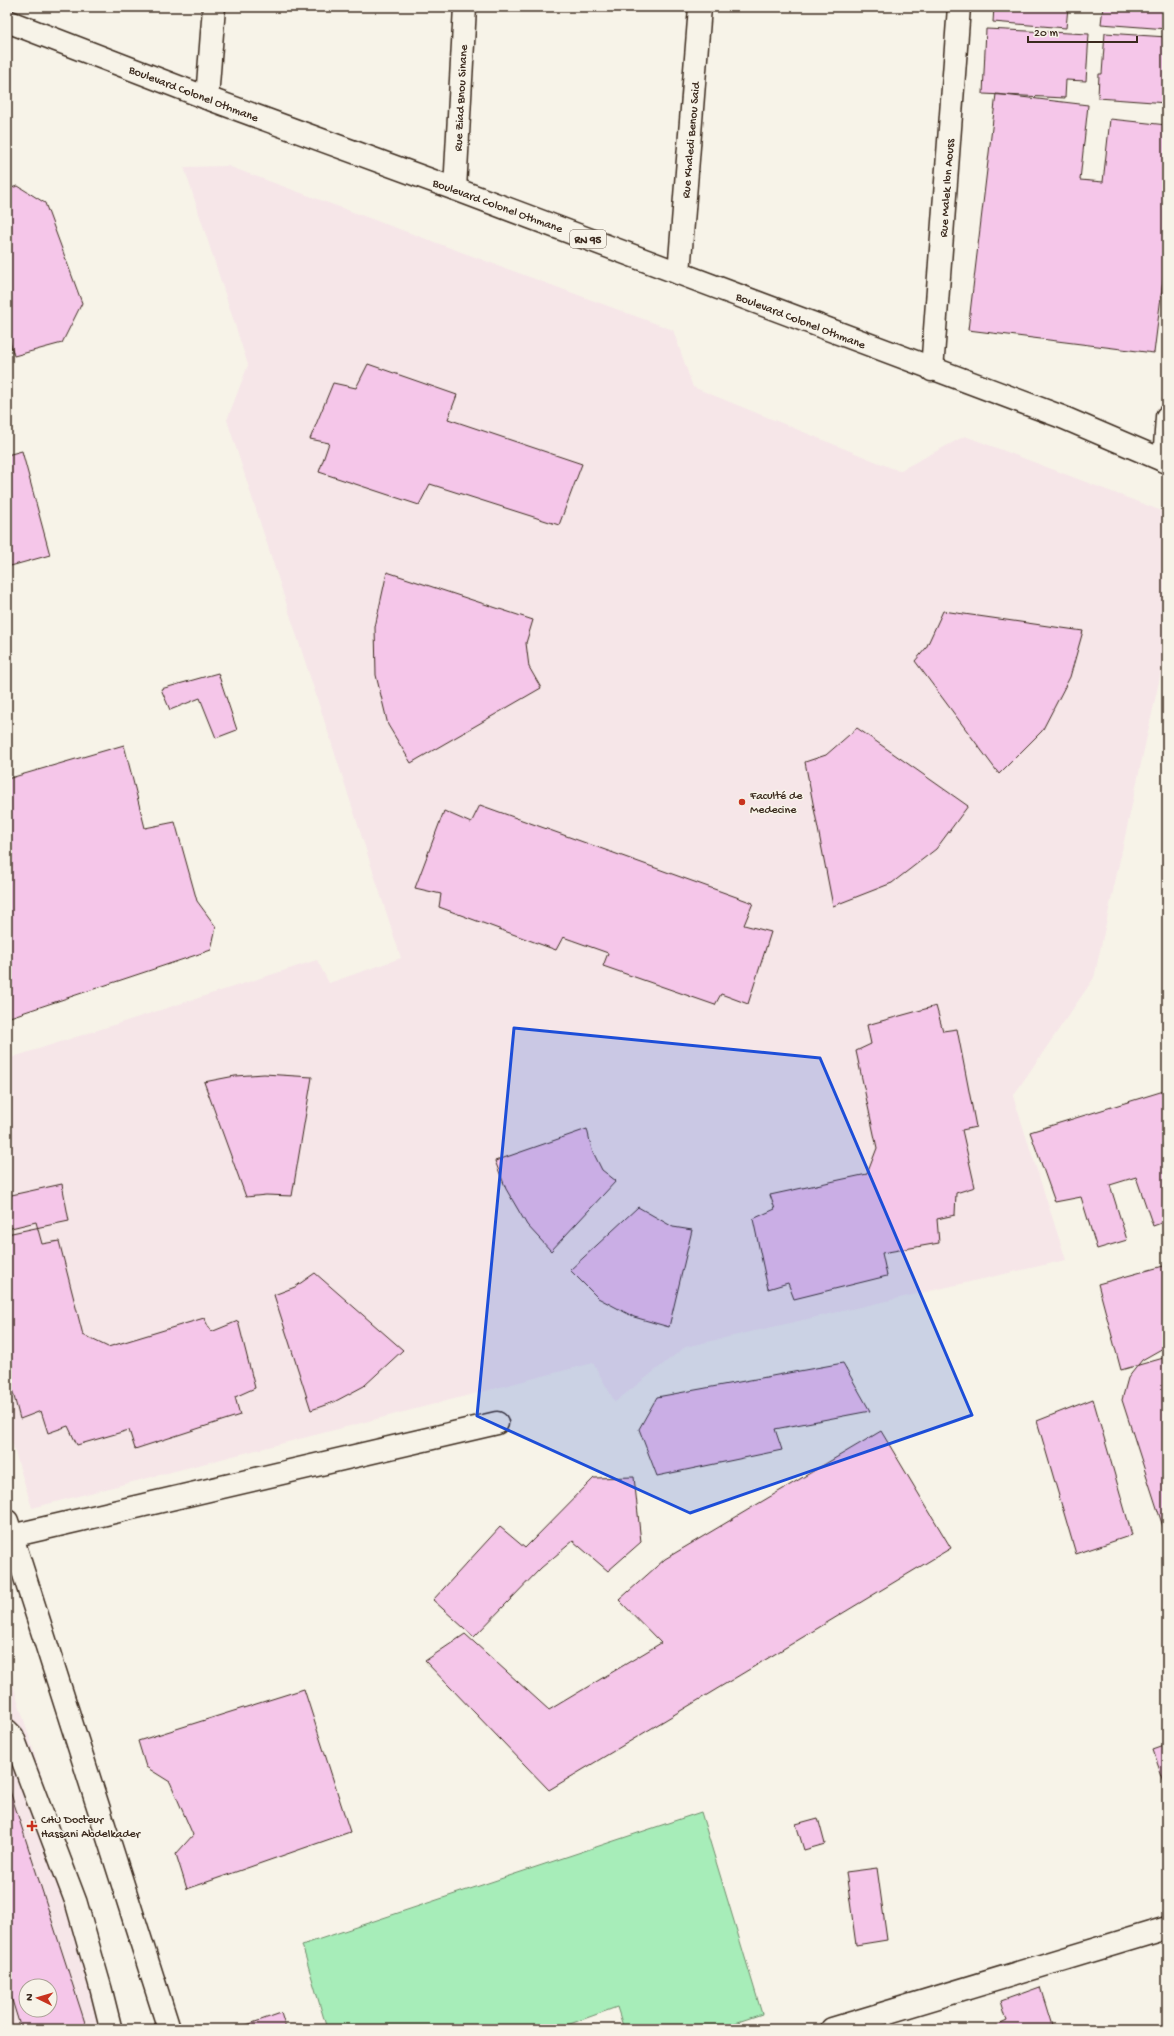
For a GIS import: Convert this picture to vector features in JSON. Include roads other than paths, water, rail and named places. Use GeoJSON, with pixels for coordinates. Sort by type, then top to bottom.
{"type":"FeatureCollection","features":[{"type":"Feature","properties":{"kind":"street"},"geometry":{"type":"LineString","coordinates":[[207,98],[214,7]]}},
{"type":"Feature","properties":{"kind":"street","name":"Rue Ziad Bnou Sinane"},"geometry":{"type":"LineString","coordinates":[[455,189],[465,7]]}},
{"type":"Feature","properties":{"kind":"street","name":"Rue Khaledi Benou Said"},"geometry":{"type":"LineString","coordinates":[[679,273],[700,7]]}},
{"type":"Feature","properties":{"kind":"street","name":"Rue Malek Ibn Aouss"},"geometry":{"type":"LineString","coordinates":[[932,370],[959,7]]}},
{"type":"Feature","properties":{"kind":"street","name":"Boulevard Colonel Othmane"},"geometry":{"type":"LineString","coordinates":[[7,21],[207,98],[455,189],[932,370],[1062,417],[1165,462]]}},
{"type":"Feature","properties":{"kind":"street"},"geometry":{"type":"LineString","coordinates":[[1165,462],[1167,418]]}},
{"type":"Feature","properties":{"kind":"street"},"geometry":{"type":"LineString","coordinates":[[169,2029],[9,1529],[497,1423]]}},
{"type":"Feature","properties":{"kind":"street"},"geometry":{"type":"LineString","coordinates":[[832,2029],[1167,1928]]}},
{"type":"Feature","properties":{"kind":"lane"},"geometry":{"type":"LineString","coordinates":[[7,1730],[13,1736],[76,1902],[111,2029]]}},
{"type":"Feature","properties":{"kind":"place","name":"Faculté de Medecine"},"geometry":{"type":"Point","coordinates":[742,802]}},
{"type":"Feature","properties":{"kind":"place","name":"CHU Docteur Hassani Abdelkader"},"geometry":{"type":"Point","coordinates":[32,1826]}}]}
